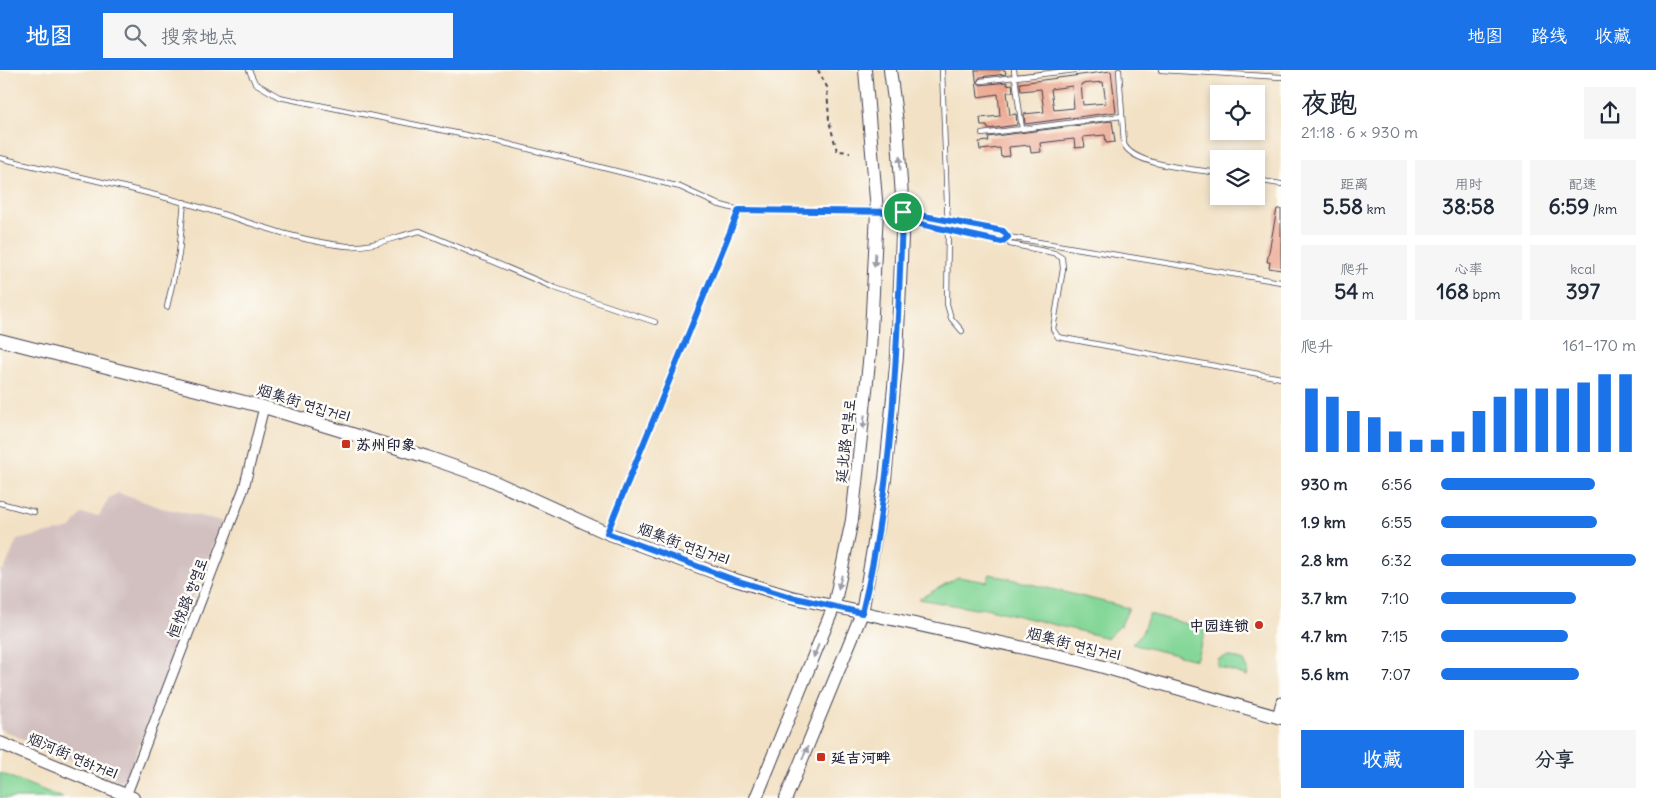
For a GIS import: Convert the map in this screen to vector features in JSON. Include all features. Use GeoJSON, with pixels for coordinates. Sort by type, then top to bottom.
{"type":"FeatureCollection","features":[{"type":"Feature","properties":{"kind":"main road","name":"延北路 연북로"},"geometry":{"type":"LineString","coordinates":[[756,798],[834,606],[845,564],[859,472],[870,353],[877,211],[865,70]]}},
{"type":"Feature","properties":{"kind":"main road"},"geometry":{"type":"LineString","coordinates":[[786,798],[862,613],[880,514],[892,417],[898,341],[902,216],[898,123],[890,70]]}},
{"type":"Feature","properties":{"kind":"main road","name":"烟集街 연집거리"},"geometry":{"type":"LineString","coordinates":[[0,340],[264,407],[427,457],[484,477],[607,533],[732,579],[791,597],[1079,660],[1279,718]]}},
{"type":"Feature","properties":{"kind":"main road","name":"烟河街 연하거리"},"geometry":{"type":"LineString","coordinates":[[0,743],[130,797]]}},
{"type":"Feature","properties":{"kind":"street","name":"恒悦路 항열로"},"geometry":{"type":"LineString","coordinates":[[130,797],[244,488],[264,407]]}},
{"type":"Feature","properties":{"kind":"street"},"geometry":{"type":"LineString","coordinates":[[1279,718],[1281,702]]}},
{"type":"Feature","properties":{"kind":"lane"},"geometry":{"type":"LineString","coordinates":[[249,70],[255,82],[279,96],[500,142],[680,187],[717,204],[739,210],[877,211],[1002,242],[1008,237],[1281,282]]}},
{"type":"Feature","properties":{"kind":"lane"},"geometry":{"type":"LineString","coordinates":[[942,70],[948,230],[948,313],[962,330]]}},
{"type":"Feature","properties":{"kind":"lane"},"geometry":{"type":"LineString","coordinates":[[1014,70],[1022,129]]}},
{"type":"Feature","properties":{"kind":"lane"},"geometry":{"type":"LineString","coordinates":[[981,81],[1076,70]]}},
{"type":"Feature","properties":{"kind":"lane"},"geometry":{"type":"LineString","coordinates":[[1119,70],[1124,144],[1132,155],[1142,160],[1210,171]]}},
{"type":"Feature","properties":{"kind":"lane"},"geometry":{"type":"LineString","coordinates":[[1161,70],[1226,72],[1281,77]]}},
{"type":"Feature","properties":{"kind":"lane"},"geometry":{"type":"LineString","coordinates":[[982,134],[1122,116]]}},
{"type":"Feature","properties":{"kind":"lane"},"geometry":{"type":"LineString","coordinates":[[0,158],[184,202],[314,241],[348,246],[379,245],[401,235],[420,231],[555,288],[655,322]]}},
{"type":"Feature","properties":{"kind":"lane"},"geometry":{"type":"LineString","coordinates":[[1265,181],[1281,184]]}},
{"type":"Feature","properties":{"kind":"lane"},"geometry":{"type":"LineString","coordinates":[[167,307],[179,254],[184,202]]}},
{"type":"Feature","properties":{"kind":"lane"},"geometry":{"type":"LineString","coordinates":[[607,533],[739,210]]}},
{"type":"Feature","properties":{"kind":"lane"},"geometry":{"type":"LineString","coordinates":[[902,216],[947,220],[1003,231],[1008,237],[1010,244],[1054,253],[1062,258],[1063,268],[1053,329],[1058,337],[1281,378]]}},
{"type":"Feature","properties":{"kind":"lane"},"geometry":{"type":"LineString","coordinates":[[0,503],[34,512]]}},
{"type":"Feature","properties":{"kind":"path"},"geometry":{"type":"LineString","coordinates":[[818,70],[827,87],[829,121],[837,151],[850,152]]}},
{"type":"Feature","properties":{"kind":"shaded area"},"geometry":{"type":"Polygon","coordinates":[[[118,493],[162,508],[222,521],[127,778],[119,780],[0,729],[0,569],[4,570],[17,540],[71,528],[81,514],[99,516],[109,498],[118,493]]]}},
{"type":"Feature","properties":{"kind":"green space"},"geometry":{"type":"Polygon","coordinates":[[[990,574],[1129,608],[1121,625],[1108,638],[986,608],[976,609],[919,599],[958,577],[987,582],[990,574]]]}},
{"type":"Feature","properties":{"kind":"green space"},"geometry":{"type":"Polygon","coordinates":[[[1149,614],[1206,629],[1196,660],[1132,644],[1142,633],[1149,614]]]}},
{"type":"Feature","properties":{"kind":"green space"},"geometry":{"type":"Polygon","coordinates":[[[1227,656],[1244,661],[1248,669],[1247,676],[1217,666],[1219,659],[1227,656]]]}},
{"type":"Feature","properties":{"kind":"green space"},"geometry":{"type":"Polygon","coordinates":[[[0,773],[63,798],[0,798],[0,773]]]}},
{"type":"Feature","properties":{"kind":"building"},"geometry":{"type":"Polygon","coordinates":[[[975,70],[1005,70],[1006,74],[980,77],[977,82],[981,85],[1007,82],[1007,85],[1012,84],[1013,92],[1007,92],[1010,115],[1016,114],[1017,125],[988,129],[987,126],[981,126],[980,118],[1000,116],[998,94],[978,97],[975,70]]]}},
{"type":"Feature","properties":{"kind":"building"},"geometry":{"type":"Polygon","coordinates":[[[1111,71],[1116,112],[1025,124],[1024,114],[1044,112],[1041,89],[1021,91],[1020,83],[1111,71]],[[1103,82],[1081,84],[1083,105],[1106,103],[1103,82]],[[1072,86],[1051,89],[1054,110],[1074,108],[1072,86]]]}},
{"type":"Feature","properties":{"kind":"building"},"geometry":{"type":"Polygon","coordinates":[[[1112,121],[1115,142],[1106,143],[1105,135],[1083,137],[1085,147],[1075,148],[1074,139],[1040,143],[1041,152],[1031,153],[1030,145],[1009,147],[1010,156],[1001,157],[1000,148],[980,150],[979,142],[989,141],[988,137],[1112,121]]]}},
{"type":"Feature","properties":{"kind":"building"},"geometry":{"type":"Polygon","coordinates":[[[1277,209],[1281,209],[1281,270],[1269,268],[1270,262],[1267,262],[1277,209]]]}},
{"type":"Feature","properties":{"kind":"place","name":"苏州印象"},"geometry":{"type":"Point","coordinates":[346,444]}},
{"type":"Feature","properties":{"kind":"place","name":"中园连锁"},"geometry":{"type":"Point","coordinates":[1259,625]}},
{"type":"Feature","properties":{"kind":"place","name":"延吉河畔"},"geometry":{"type":"Point","coordinates":[821,757]}},
{"type":"Feature","properties":{"kind":"route"},"geometry":{"type":"LineString","coordinates":[[739,210],[903,212],[1003,231],[1008,237],[1002,242],[902,220],[895,389],[880,514],[862,613],[791,597],[732,579],[607,533],[739,210]]}}]}
